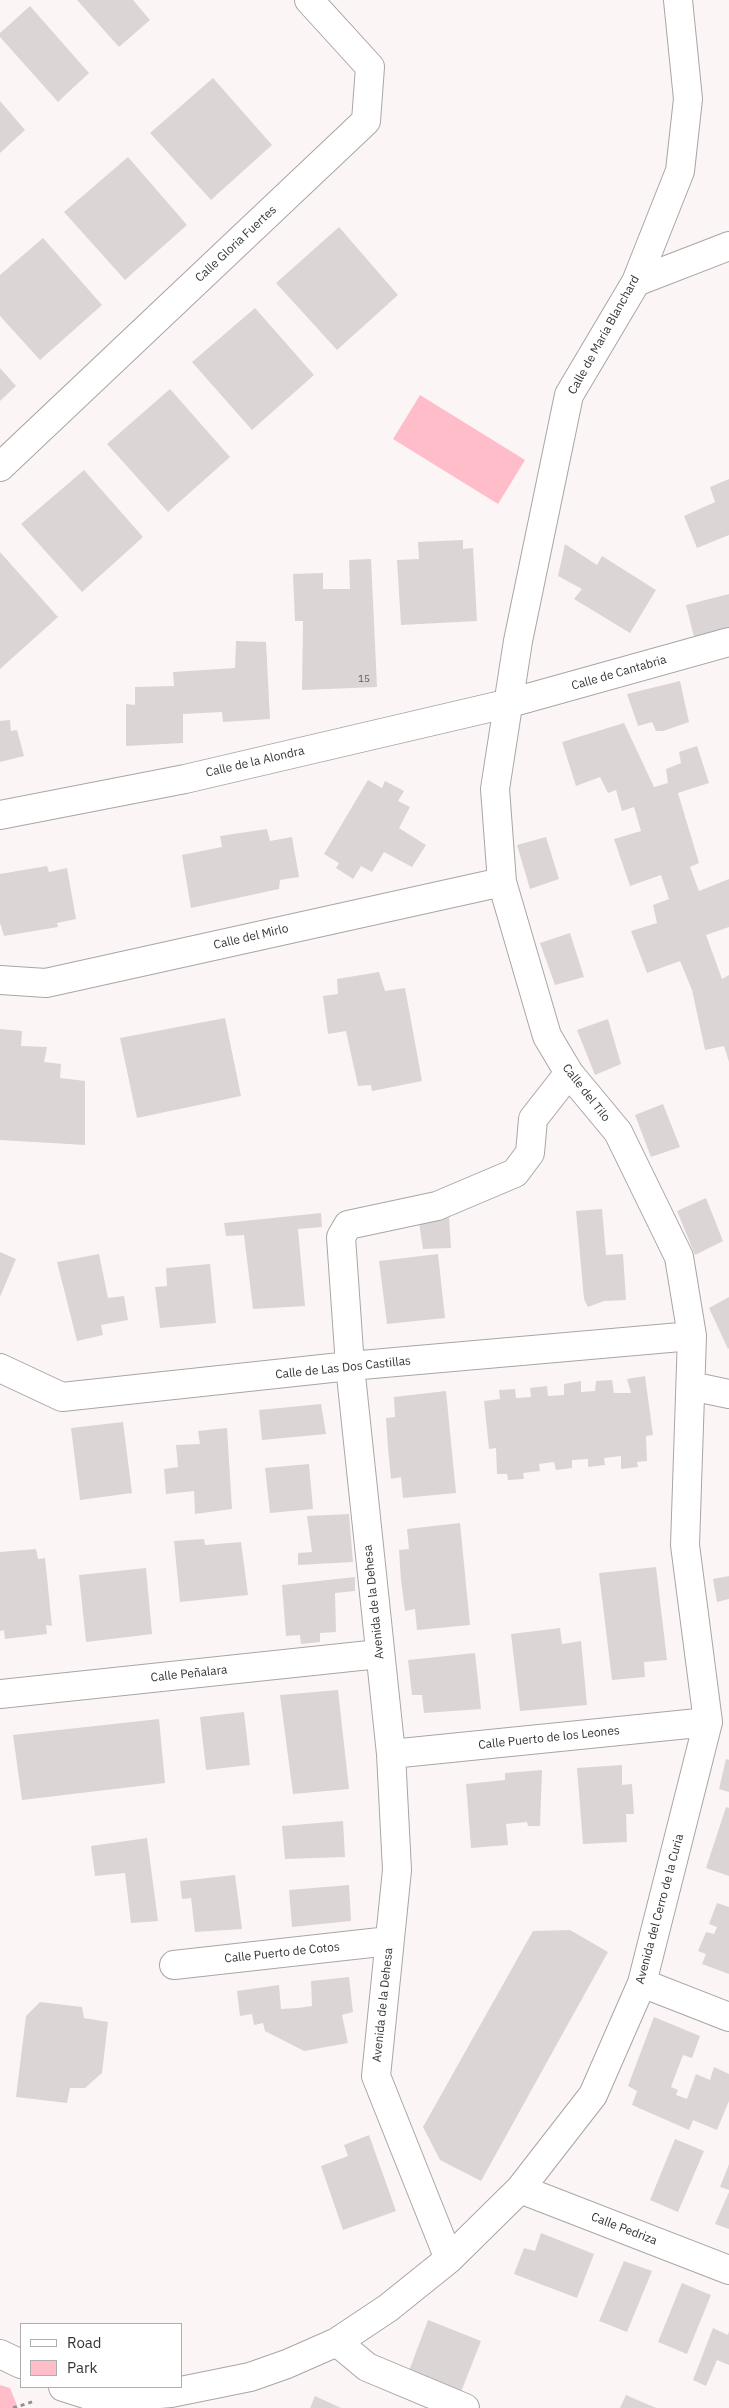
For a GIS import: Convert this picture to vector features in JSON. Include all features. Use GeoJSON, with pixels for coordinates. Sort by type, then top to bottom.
{"type":"FeatureCollection","features":[{"type":"Feature","properties":{"kind":"street","name":"Calle Gloria Fuertes"},"geometry":{"type":"LineString","coordinates":[[0,467],[366,121],[370,67],[309,0]]}},
{"type":"Feature","properties":{"kind":"street","name":"Calle de María Blanchard"},"geometry":{"type":"LineString","coordinates":[[510,704],[518,641],[570,395],[636,282],[680,171],[688,99],[678,0]]}},
{"type":"Feature","properties":{"kind":"street"},"geometry":{"type":"LineString","coordinates":[[636,282],[729,246]]}},
{"type":"Feature","properties":{"kind":"street","name":"Calle de Cantabria"},"geometry":{"type":"LineString","coordinates":[[510,704],[729,642]]}},
{"type":"Feature","properties":{"kind":"street","name":"Calle de la Alondra"},"geometry":{"type":"LineString","coordinates":[[0,815],[185,778],[510,704]]}},
{"type":"Feature","properties":{"kind":"street","name":"Calle del Tilo"},"geometry":{"type":"LineString","coordinates":[[510,704],[495,789],[502,882],[547,1036],[569,1073],[618,1132],[679,1258],[692,1336],[691,1386]]}},
{"type":"Feature","properties":{"kind":"street","name":"Calle del Mirlo"},"geometry":{"type":"LineString","coordinates":[[0,980],[46,983],[502,882]]}},
{"type":"Feature","properties":{"kind":"street","name":"Avenida de la Dehesa"},"geometry":{"type":"LineString","coordinates":[[449,2259],[376,2076],[396,1870],[390,1754],[350,1366],[341,1237],[348,1224],[437,1206],[515,1172],[530,1153],[533,1119],[569,1073]]}},
{"type":"Feature","properties":{"kind":"street","name":"Calle de Las Dos Castillas"},"geometry":{"type":"LineString","coordinates":[[0,1368],[62,1397],[350,1366],[692,1336]]}},
{"type":"Feature","properties":{"kind":"street"},"geometry":{"type":"LineString","coordinates":[[691,1386],[729,1394]]}},
{"type":"Feature","properties":{"kind":"street","name":"Avenida del Cerro de la Curia"},"geometry":{"type":"LineString","coordinates":[[97,2403],[178,2400],[287,2364],[337,2342],[388,2308],[449,2259],[520,2189],[593,2095],[642,1983],[708,1722],[685,1545],[691,1386]]}},
{"type":"Feature","properties":{"kind":"street","name":"Calle Peñalara"},"geometry":{"type":"LineString","coordinates":[[0,1694],[379,1654]]}},
{"type":"Feature","properties":{"kind":"street","name":"Calle Puerto de los Leones"},"geometry":{"type":"LineString","coordinates":[[390,1754],[708,1722]]}},
{"type":"Feature","properties":{"kind":"street","name":"Calle Puerto de Cotos"},"geometry":{"type":"LineString","coordinates":[[174,1965],[390,1941]]}},
{"type":"Feature","properties":{"kind":"street"},"geometry":{"type":"LineString","coordinates":[[642,1983],[729,2017]]}},
{"type":"Feature","properties":{"kind":"street","name":"Calle Pedriza"},"geometry":{"type":"LineString","coordinates":[[520,2189],[729,2270]]}},
{"type":"Feature","properties":{"kind":"street"},"geometry":{"type":"LineString","coordinates":[[337,2342],[367,2367],[464,2408]]}},
{"type":"Feature","properties":{"kind":"street"},"geometry":{"type":"LineString","coordinates":[[0,2354],[20,2364]]}},
{"type":"Feature","properties":{"kind":"street"},"geometry":{"type":"LineString","coordinates":[[65,2388],[97,2403]]}},
{"type":"Feature","properties":{"kind":"green space"},"geometry":{"type":"Polygon","coordinates":[[[420,395],[525,460],[498,504],[393,439],[420,395]]]}},
{"type":"Feature","properties":{"kind":"green space"},"geometry":{"type":"Polygon","coordinates":[[[0,2385],[10,2388],[18,2408],[0,2408],[0,2385]]]}},
{"type":"Feature","properties":{"kind":"building"},"geometry":{"type":"Polygon","coordinates":[[[77,0],[133,0],[150,20],[119,47],[77,0]]]}},
{"type":"Feature","properties":{"kind":"building"},"geometry":{"type":"Polygon","coordinates":[[[30,6],[89,73],[58,102],[0,37],[0,33],[30,6]]]}},
{"type":"Feature","properties":{"kind":"building"},"geometry":{"type":"Polygon","coordinates":[[[213,78],[272,145],[211,200],[150,133],[213,78]]]}},
{"type":"Feature","properties":{"kind":"building"},"geometry":{"type":"Polygon","coordinates":[[[0,101],[25,130],[0,153],[0,101]]]}},
{"type":"Feature","properties":{"kind":"building"},"geometry":{"type":"Polygon","coordinates":[[[128,157],[187,225],[125,280],[64,212],[128,157]]]}},
{"type":"Feature","properties":{"kind":"building"},"geometry":{"type":"Polygon","coordinates":[[[339,227],[398,295],[337,350],[276,283],[339,227]]]}},
{"type":"Feature","properties":{"kind":"building"},"geometry":{"type":"Polygon","coordinates":[[[43,238],[102,305],[40,360],[0,316],[0,275],[43,238]]]}},
{"type":"Feature","properties":{"kind":"building"},"geometry":{"type":"Polygon","coordinates":[[[255,308],[314,375],[252,430],[192,362],[255,308]]]}},
{"type":"Feature","properties":{"kind":"building"},"geometry":{"type":"Polygon","coordinates":[[[0,368],[16,386],[0,401],[0,368]]]}},
{"type":"Feature","properties":{"kind":"building"},"geometry":{"type":"Polygon","coordinates":[[[170,389],[230,457],[168,512],[107,444],[170,389]]]}},
{"type":"Feature","properties":{"kind":"building"},"geometry":{"type":"Polygon","coordinates":[[[84,470],[143,537],[82,592],[21,524],[84,470]]]}},
{"type":"Feature","properties":{"kind":"building"},"geometry":{"type":"Polygon","coordinates":[[[729,479],[729,535],[697,548],[684,516],[715,502],[710,487],[729,479]]]}},
{"type":"Feature","properties":{"kind":"building"},"geometry":{"type":"Polygon","coordinates":[[[463,540],[463,549],[473,548],[477,621],[401,625],[397,560],[419,559],[418,542],[463,540]]]}},
{"type":"Feature","properties":{"kind":"building"},"geometry":{"type":"Polygon","coordinates":[[[565,544],[597,565],[602,556],[656,590],[630,633],[574,599],[582,589],[558,576],[565,544]]]}},
{"type":"Feature","properties":{"kind":"building"},"geometry":{"type":"Polygon","coordinates":[[[0,552],[58,617],[0,669],[0,552]]]}},
{"type":"Feature","properties":{"kind":"building"},"geometry":{"type":"Polygon","coordinates":[[[371,559],[377,687],[302,690],[303,621],[295,621],[293,574],[323,573],[323,589],[350,589],[349,560],[371,559]]]}},
{"type":"Feature","properties":{"kind":"building"},"geometry":{"type":"Polygon","coordinates":[[[729,594],[729,628],[694,637],[686,605],[729,594]]]}},
{"type":"Feature","properties":{"kind":"building"},"geometry":{"type":"Polygon","coordinates":[[[236,641],[266,642],[270,719],[223,722],[222,712],[183,714],[183,743],[126,746],[126,704],[135,705],[135,687],[174,686],[173,672],[235,668],[236,641]]]}},
{"type":"Feature","properties":{"kind":"building"},"geometry":{"type":"Polygon","coordinates":[[[680,681],[689,722],[663,731],[656,731],[652,722],[638,726],[627,694],[680,681]]]}},
{"type":"Feature","properties":{"kind":"building"},"geometry":{"type":"Polygon","coordinates":[[[10,720],[11,731],[17,730],[24,756],[0,762],[0,721],[10,720]]]}},
{"type":"Feature","properties":{"kind":"building"},"geometry":{"type":"Polygon","coordinates":[[[624,723],[654,787],[668,783],[666,769],[681,763],[679,752],[697,746],[709,783],[678,793],[699,863],[690,867],[699,891],[729,879],[729,927],[706,935],[722,979],[729,975],[729,1062],[724,1046],[705,1050],[692,990],[680,961],[647,973],[631,931],[657,923],[653,905],[669,899],[661,875],[630,886],[614,839],[641,831],[634,807],[622,811],[616,790],[608,793],[600,777],[576,786],[562,742],[624,723]]]}},
{"type":"Feature","properties":{"kind":"building"},"geometry":{"type":"Polygon","coordinates":[[[368,780],[382,788],[385,781],[404,791],[398,801],[410,807],[399,828],[426,845],[412,867],[384,852],[372,872],[361,866],[353,879],[336,868],[339,863],[324,854],[368,780]]]}},
{"type":"Feature","properties":{"kind":"building"},"geometry":{"type":"Polygon","coordinates":[[[267,829],[270,841],[292,837],[299,877],[280,880],[279,889],[191,908],[182,855],[222,847],[220,836],[267,829]]]}},
{"type":"Feature","properties":{"kind":"building"},"geometry":{"type":"Polygon","coordinates":[[[546,837],[559,879],[530,889],[517,845],[546,837]]]}},
{"type":"Feature","properties":{"kind":"building"},"geometry":{"type":"Polygon","coordinates":[[[47,866],[49,872],[67,868],[76,919],[57,923],[58,927],[4,936],[0,923],[0,874],[47,866]]]}},
{"type":"Feature","properties":{"kind":"building"},"geometry":{"type":"Polygon","coordinates":[[[570,933],[584,977],[555,985],[540,943],[570,933]]]}},
{"type":"Feature","properties":{"kind":"building"},"geometry":{"type":"Polygon","coordinates":[[[379,972],[385,991],[405,988],[422,1081],[372,1091],[371,1085],[358,1086],[346,1031],[328,1034],[323,996],[338,994],[337,979],[379,972]]]}},
{"type":"Feature","properties":{"kind":"building"},"geometry":{"type":"Polygon","coordinates":[[[225,1018],[241,1096],[137,1118],[120,1038],[225,1018]]]}},
{"type":"Feature","properties":{"kind":"building"},"geometry":{"type":"Polygon","coordinates":[[[608,1019],[621,1064],[595,1075],[577,1030],[608,1019]]]}},
{"type":"Feature","properties":{"kind":"building"},"geometry":{"type":"Polygon","coordinates":[[[0,1029],[22,1031],[21,1046],[47,1047],[44,1062],[61,1064],[60,1078],[85,1081],[85,1145],[0,1140],[0,1029]]]}},
{"type":"Feature","properties":{"kind":"building"},"geometry":{"type":"Polygon","coordinates":[[[663,1104],[680,1147],[651,1157],[635,1115],[663,1104]]]}},
{"type":"Feature","properties":{"kind":"building"},"geometry":{"type":"Polygon","coordinates":[[[706,1198],[723,1241],[695,1255],[677,1211],[706,1198]]]}},
{"type":"Feature","properties":{"kind":"building"},"geometry":{"type":"Polygon","coordinates":[[[602,1209],[606,1255],[623,1254],[626,1300],[604,1301],[588,1307],[584,1299],[576,1211],[602,1209]]]}},
{"type":"Feature","properties":{"kind":"building"},"geometry":{"type":"Polygon","coordinates":[[[321,1213],[322,1227],[298,1229],[305,1306],[253,1309],[244,1235],[226,1236],[224,1223],[321,1213]]]}},
{"type":"Feature","properties":{"kind":"building"},"geometry":{"type":"Polygon","coordinates":[[[449,1217],[451,1248],[423,1249],[419,1223],[449,1217]]]}},
{"type":"Feature","properties":{"kind":"building"},"geometry":{"type":"Polygon","coordinates":[[[0,1252],[16,1259],[0,1297],[0,1252]]]}},
{"type":"Feature","properties":{"kind":"building"},"geometry":{"type":"Polygon","coordinates":[[[99,1254],[108,1298],[124,1296],[128,1320],[101,1325],[103,1335],[77,1341],[57,1262],[99,1254]]]}},
{"type":"Feature","properties":{"kind":"building"},"geometry":{"type":"Polygon","coordinates":[[[438,1254],[445,1318],[387,1324],[379,1261],[438,1254]]]}},
{"type":"Feature","properties":{"kind":"building"},"geometry":{"type":"Polygon","coordinates":[[[210,1264],[216,1323],[160,1328],[155,1287],[167,1286],[166,1268],[210,1264]]]}},
{"type":"Feature","properties":{"kind":"building"},"geometry":{"type":"Polygon","coordinates":[[[729,1297],[729,1348],[728,1349],[709,1308],[729,1297]]]}},
{"type":"Feature","properties":{"kind":"building"},"geometry":{"type":"Polygon","coordinates":[[[645,1376],[653,1435],[646,1436],[647,1461],[637,1462],[638,1467],[621,1469],[621,1456],[604,1458],[605,1465],[588,1467],[588,1459],[572,1460],[572,1468],[556,1470],[554,1462],[539,1464],[540,1471],[523,1473],[524,1479],[508,1480],[507,1474],[497,1474],[496,1448],[489,1449],[484,1401],[500,1399],[499,1390],[515,1389],[516,1398],[531,1397],[530,1388],[547,1386],[548,1396],[564,1395],[564,1384],[581,1381],[581,1392],[595,1391],[596,1381],[612,1380],[614,1393],[631,1393],[627,1379],[645,1376]]]}},
{"type":"Feature","properties":{"kind":"building"},"geometry":{"type":"Polygon","coordinates":[[[446,1391],[456,1493],[403,1498],[401,1477],[391,1479],[388,1448],[386,1418],[395,1417],[394,1397],[446,1391]]]}},
{"type":"Feature","properties":{"kind":"building"},"geometry":{"type":"Polygon","coordinates":[[[321,1404],[326,1434],[262,1440],[259,1410],[321,1404]]]}},
{"type":"Feature","properties":{"kind":"building"},"geometry":{"type":"Polygon","coordinates":[[[123,1422],[132,1493],[80,1500],[71,1428],[123,1422]]]}},
{"type":"Feature","properties":{"kind":"building"},"geometry":{"type":"Polygon","coordinates":[[[227,1428],[232,1509],[195,1514],[194,1491],[166,1494],[164,1469],[178,1467],[176,1445],[200,1444],[198,1431],[227,1428]]]}},
{"type":"Feature","properties":{"kind":"building"},"geometry":{"type":"Polygon","coordinates":[[[309,1464],[313,1509],[270,1513],[265,1468],[309,1464]]]}},
{"type":"Feature","properties":{"kind":"building"},"geometry":{"type":"Polygon","coordinates":[[[349,1514],[353,1562],[298,1565],[298,1553],[312,1552],[307,1516],[349,1514]]]}},
{"type":"Feature","properties":{"kind":"building"},"geometry":{"type":"Polygon","coordinates":[[[460,1523],[470,1625],[417,1630],[415,1609],[405,1611],[401,1580],[399,1550],[409,1549],[407,1529],[460,1523]]]}},
{"type":"Feature","properties":{"kind":"building"},"geometry":{"type":"Polygon","coordinates":[[[204,1539],[205,1545],[241,1542],[248,1595],[180,1602],[174,1541],[204,1539]]]}},
{"type":"Feature","properties":{"kind":"building"},"geometry":{"type":"Polygon","coordinates":[[[36,1549],[38,1559],[45,1558],[52,1626],[46,1625],[47,1634],[5,1639],[4,1630],[0,1631],[0,1552],[36,1549]]]}},
{"type":"Feature","properties":{"kind":"building"},"geometry":{"type":"Polygon","coordinates":[[[656,1567],[667,1660],[644,1662],[645,1677],[612,1680],[599,1573],[656,1567]]]}},
{"type":"Feature","properties":{"kind":"building"},"geometry":{"type":"Polygon","coordinates":[[[146,1568],[152,1634],[86,1642],[79,1575],[146,1568]]]}},
{"type":"Feature","properties":{"kind":"building"},"geometry":{"type":"Polygon","coordinates":[[[729,1576],[729,1599],[717,1602],[713,1579],[729,1576]]]}},
{"type":"Feature","properties":{"kind":"building"},"geometry":{"type":"Polygon","coordinates":[[[355,1577],[355,1591],[335,1593],[336,1632],[320,1633],[320,1642],[301,1644],[300,1635],[286,1636],[282,1585],[355,1577]]]}},
{"type":"Feature","properties":{"kind":"building"},"geometry":{"type":"Polygon","coordinates":[[[560,1628],[562,1644],[581,1641],[587,1705],[520,1711],[511,1634],[560,1628]]]}},
{"type":"Feature","properties":{"kind":"building"},"geometry":{"type":"Polygon","coordinates":[[[475,1653],[481,1709],[424,1713],[422,1695],[412,1695],[408,1660],[475,1653]]]}},
{"type":"Feature","properties":{"kind":"building"},"geometry":{"type":"Polygon","coordinates":[[[338,1690],[349,1789],[293,1794],[280,1695],[338,1690]]]}},
{"type":"Feature","properties":{"kind":"building"},"geometry":{"type":"Polygon","coordinates":[[[244,1712],[250,1765],[206,1770],[200,1717],[244,1712]]]}},
{"type":"Feature","properties":{"kind":"building"},"geometry":{"type":"Polygon","coordinates":[[[159,1719],[165,1783],[22,1800],[13,1735],[159,1719]]]}},
{"type":"Feature","properties":{"kind":"building"},"geometry":{"type":"Polygon","coordinates":[[[726,1759],[729,1760],[729,1792],[719,1789],[726,1759]]]}},
{"type":"Feature","properties":{"kind":"building"},"geometry":{"type":"Polygon","coordinates":[[[622,1765],[622,1785],[632,1784],[634,1814],[626,1814],[627,1842],[583,1844],[577,1768],[622,1765]]]}},
{"type":"Feature","properties":{"kind":"building"},"geometry":{"type":"Polygon","coordinates":[[[542,1770],[540,1826],[528,1826],[527,1822],[506,1824],[508,1845],[471,1848],[466,1784],[505,1780],[505,1773],[542,1770]]]}},
{"type":"Feature","properties":{"kind":"building"},"geometry":{"type":"Polygon","coordinates":[[[726,1807],[729,1808],[729,1876],[706,1868],[726,1807]]]}},
{"type":"Feature","properties":{"kind":"building"},"geometry":{"type":"Polygon","coordinates":[[[343,1821],[345,1857],[285,1859],[282,1826],[343,1821]]]}},
{"type":"Feature","properties":{"kind":"building"},"geometry":{"type":"Polygon","coordinates":[[[147,1838],[158,1921],[131,1923],[125,1873],[95,1876],[91,1846],[147,1838]]]}},
{"type":"Feature","properties":{"kind":"building"},"geometry":{"type":"Polygon","coordinates":[[[235,1875],[242,1929],[195,1932],[191,1898],[182,1899],[180,1881],[235,1875]]]}},
{"type":"Feature","properties":{"kind":"building"},"geometry":{"type":"Polygon","coordinates":[[[349,1885],[351,1921],[292,1927],[289,1890],[349,1885]]]}},
{"type":"Feature","properties":{"kind":"building"},"geometry":{"type":"Polygon","coordinates":[[[717,1903],[729,1907],[729,1974],[702,1964],[706,1954],[698,1951],[706,1932],[714,1934],[717,1927],[709,1924],[717,1903]]]}},
{"type":"Feature","properties":{"kind":"building"},"geometry":{"type":"Polygon","coordinates":[[[570,1930],[608,1952],[481,2181],[440,2160],[423,2127],[533,1931],[570,1930]]]}},
{"type":"Feature","properties":{"kind":"building"},"geometry":{"type":"Polygon","coordinates":[[[349,1977],[353,2012],[342,2015],[348,2043],[304,2051],[265,2031],[263,2023],[254,2025],[252,2014],[240,2016],[237,1991],[279,1985],[281,2009],[298,2008],[312,2006],[311,1981],[349,1977]]]}},
{"type":"Feature","properties":{"kind":"building"},"geometry":{"type":"Polygon","coordinates":[[[40,2002],[82,2007],[84,2018],[108,2022],[102,2073],[85,2088],[70,2088],[67,2103],[16,2097],[26,2016],[40,2002]]]}},
{"type":"Feature","properties":{"kind":"building"},"geometry":{"type":"Polygon","coordinates":[[[654,2017],[700,2036],[692,2058],[683,2055],[671,2087],[678,2090],[676,2095],[687,2099],[696,2074],[710,2080],[714,2067],[729,2074],[729,2101],[717,2130],[693,2120],[689,2130],[632,2105],[637,2091],[628,2086],[654,2017]]]}},
{"type":"Feature","properties":{"kind":"building"},"geometry":{"type":"Polygon","coordinates":[[[369,2135],[396,2211],[343,2230],[321,2166],[348,2156],[344,2145],[369,2135]]]}},
{"type":"Feature","properties":{"kind":"building"},"geometry":{"type":"Polygon","coordinates":[[[675,2139],[704,2151],[678,2212],[650,2200],[675,2139]]]}},
{"type":"Feature","properties":{"kind":"building"},"geometry":{"type":"Polygon","coordinates":[[[729,2164],[729,2190],[720,2187],[729,2164]]]}},
{"type":"Feature","properties":{"kind":"building"},"geometry":{"type":"Polygon","coordinates":[[[729,2192],[729,2229],[715,2224],[729,2192]]]}},
{"type":"Feature","properties":{"kind":"building"},"geometry":{"type":"Polygon","coordinates":[[[541,2233],[594,2254],[577,2298],[514,2274],[524,2248],[535,2251],[541,2233]]]}},
{"type":"Feature","properties":{"kind":"building"},"geometry":{"type":"Polygon","coordinates":[[[624,2261],[652,2271],[627,2332],[599,2321],[624,2261]]]}},
{"type":"Feature","properties":{"kind":"building"},"geometry":{"type":"Polygon","coordinates":[[[682,2283],[711,2295],[687,2354],[658,2342],[682,2283]]]}},
{"type":"Feature","properties":{"kind":"building"},"geometry":{"type":"Polygon","coordinates":[[[428,2320],[481,2341],[461,2392],[409,2371],[428,2320]]]}},
{"type":"Feature","properties":{"kind":"building"},"geometry":{"type":"Polygon","coordinates":[[[713,2328],[728,2335],[729,2331],[729,2365],[717,2360],[706,2386],[693,2380],[713,2328]]]}},
{"type":"Feature","properties":{"kind":"building"},"geometry":{"type":"Polygon","coordinates":[[[626,2395],[649,2405],[657,2408],[620,2408],[626,2395]]]}},
{"type":"Feature","properties":{"kind":"building"},"geometry":{"type":"Polygon","coordinates":[[[315,2396],[341,2408],[310,2408],[315,2396]]]}}]}
